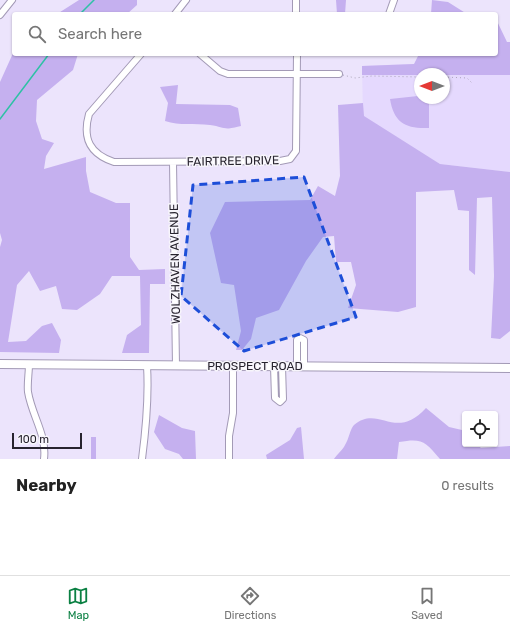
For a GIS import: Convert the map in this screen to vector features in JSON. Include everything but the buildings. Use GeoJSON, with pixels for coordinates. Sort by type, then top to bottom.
{"type":"FeatureCollection","features":[{"type":"Feature","properties":{"kind":"main road","name":"PROSPECT ROAD"},"geometry":{"type":"LineString","coordinates":[[0,364],[510,368]]}},
{"type":"Feature","properties":{"kind":"street"},"geometry":{"type":"LineString","coordinates":[[0,15],[12,0]]}},
{"type":"Feature","properties":{"kind":"street"},"geometry":{"type":"LineString","coordinates":[[177,12],[186,0]]}},
{"type":"Feature","properties":{"kind":"street"},"geometry":{"type":"LineString","coordinates":[[296,0],[296,12]]}},
{"type":"Feature","properties":{"kind":"street"},"geometry":{"type":"LineString","coordinates":[[389,12],[394,0]]}},
{"type":"Feature","properties":{"kind":"street","name":"FAIRTREE DRIVE"},"geometry":{"type":"LineString","coordinates":[[139,56],[89,114],[86,124],[86,134],[90,145],[101,157],[114,162],[280,161],[290,159],[296,151],[297,74]]}},
{"type":"Feature","properties":{"kind":"street"},"geometry":{"type":"LineString","coordinates":[[202,56],[220,71],[228,74],[339,74]]}},
{"type":"Feature","properties":{"kind":"street"},"geometry":{"type":"LineString","coordinates":[[297,56],[297,74]]}},
{"type":"Feature","properties":{"kind":"street","name":"WOLZHAVEN AVENUE"},"geometry":{"type":"LineString","coordinates":[[174,162],[176,366]]}},
{"type":"Feature","properties":{"kind":"street"},"geometry":{"type":"LineString","coordinates":[[29,364],[28,392],[45,448],[44,459]]}},
{"type":"Feature","properties":{"kind":"street"},"geometry":{"type":"LineString","coordinates":[[142,459],[147,420],[147,366]]}},
{"type":"Feature","properties":{"kind":"street"},"geometry":{"type":"LineString","coordinates":[[229,459],[229,436],[233,414],[233,366]]}},
{"type":"Feature","properties":{"kind":"path"},"geometry":{"type":"LineString","coordinates":[[339,74],[355,78],[372,76],[414,77]]}},
{"type":"Feature","properties":{"kind":"path"},"geometry":{"type":"LineString","coordinates":[[450,77],[467,78],[473,84]]}},
{"type":"Feature","properties":{"kind":"highlighted area"},"geometry":{"type":"Polygon","coordinates":[[[304,177],[356,317],[244,351],[181,296],[193,185],[304,177]]]}},
{"type":"Feature","properties":{"kind":"shaded area"},"geometry":{"type":"Polygon","coordinates":[[[79,0],[137,0],[137,5],[129,12],[60,12],[79,0]]]}},
{"type":"Feature","properties":{"kind":"shaded area"},"geometry":{"type":"Polygon","coordinates":[[[336,0],[346,0],[345,12],[337,12],[336,0]]]}},
{"type":"Feature","properties":{"kind":"shaded area"},"geometry":{"type":"Polygon","coordinates":[[[432,0],[448,2],[464,12],[431,12],[432,0]]]}},
{"type":"Feature","properties":{"kind":"shaded area"},"geometry":{"type":"Polygon","coordinates":[[[498,23],[507,42],[510,42],[510,75],[450,75],[450,68],[414,68],[414,75],[362,75],[362,66],[414,64],[418,56],[498,56],[498,23]]]}},
{"type":"Feature","properties":{"kind":"shaded area"},"geometry":{"type":"Polygon","coordinates":[[[12,55],[77,56],[73,70],[37,100],[36,121],[42,139],[54,143],[46,156],[44,169],[86,157],[86,171],[90,192],[116,203],[130,203],[130,257],[139,270],[165,269],[165,284],[150,284],[149,353],[122,353],[127,335],[141,325],[140,276],[112,276],[100,294],[77,310],[62,309],[56,286],[40,291],[29,271],[17,285],[8,342],[26,341],[42,326],[52,323],[61,340],[59,353],[0,352],[0,247],[2,240],[0,233],[0,82],[12,55]]]}},
{"type":"Feature","properties":{"kind":"shaded area"},"geometry":{"type":"Polygon","coordinates":[[[510,60],[510,172],[440,164],[363,116],[362,66],[510,60]]]}},
{"type":"Feature","properties":{"kind":"shaded area"},"geometry":{"type":"Polygon","coordinates":[[[178,85],[176,104],[230,105],[238,108],[241,126],[227,128],[165,121],[168,103],[160,87],[178,85]]]}},
{"type":"Feature","properties":{"kind":"shaded area"},"geometry":{"type":"Polygon","coordinates":[[[414,97],[414,104],[429,104],[429,128],[408,126],[402,123],[395,114],[390,99],[414,97]]]}},
{"type":"Feature","properties":{"kind":"shaded area"},"geometry":{"type":"Polygon","coordinates":[[[363,103],[364,116],[440,164],[510,172],[510,331],[500,339],[491,338],[494,276],[492,197],[477,198],[475,275],[469,270],[469,211],[458,210],[454,190],[416,192],[416,307],[398,312],[348,308],[356,285],[351,262],[336,262],[334,236],[323,237],[306,261],[279,310],[256,318],[251,339],[242,350],[236,350],[241,331],[234,285],[221,283],[210,233],[225,202],[310,200],[318,186],[335,196],[340,176],[338,105],[363,103]]]}},
{"type":"Feature","properties":{"kind":"shaded area"},"geometry":{"type":"Polygon","coordinates":[[[426,408],[449,427],[462,430],[462,447],[481,448],[510,446],[510,459],[440,459],[422,442],[413,440],[399,442],[397,459],[334,459],[344,447],[354,425],[363,420],[371,418],[396,423],[405,422],[415,418],[426,408]]]}},
{"type":"Feature","properties":{"kind":"shaded area"},"geometry":{"type":"Polygon","coordinates":[[[159,415],[182,428],[195,431],[196,459],[183,459],[179,454],[165,449],[154,432],[159,415]]]}},
{"type":"Feature","properties":{"kind":"shaded area"},"geometry":{"type":"Polygon","coordinates":[[[301,427],[304,459],[267,459],[266,455],[290,440],[297,428],[301,427]]]}},
{"type":"Feature","properties":{"kind":"shaded area"},"geometry":{"type":"Polygon","coordinates":[[[91,437],[96,437],[96,459],[91,459],[91,437]]]}},
{"type":"Feature","properties":{"kind":"waterway"},"geometry":{"type":"LineString","coordinates":[[82,12],[94,0]]}},
{"type":"Feature","properties":{"kind":"waterway"},"geometry":{"type":"LineString","coordinates":[[0,119],[47,56]]}}]}
